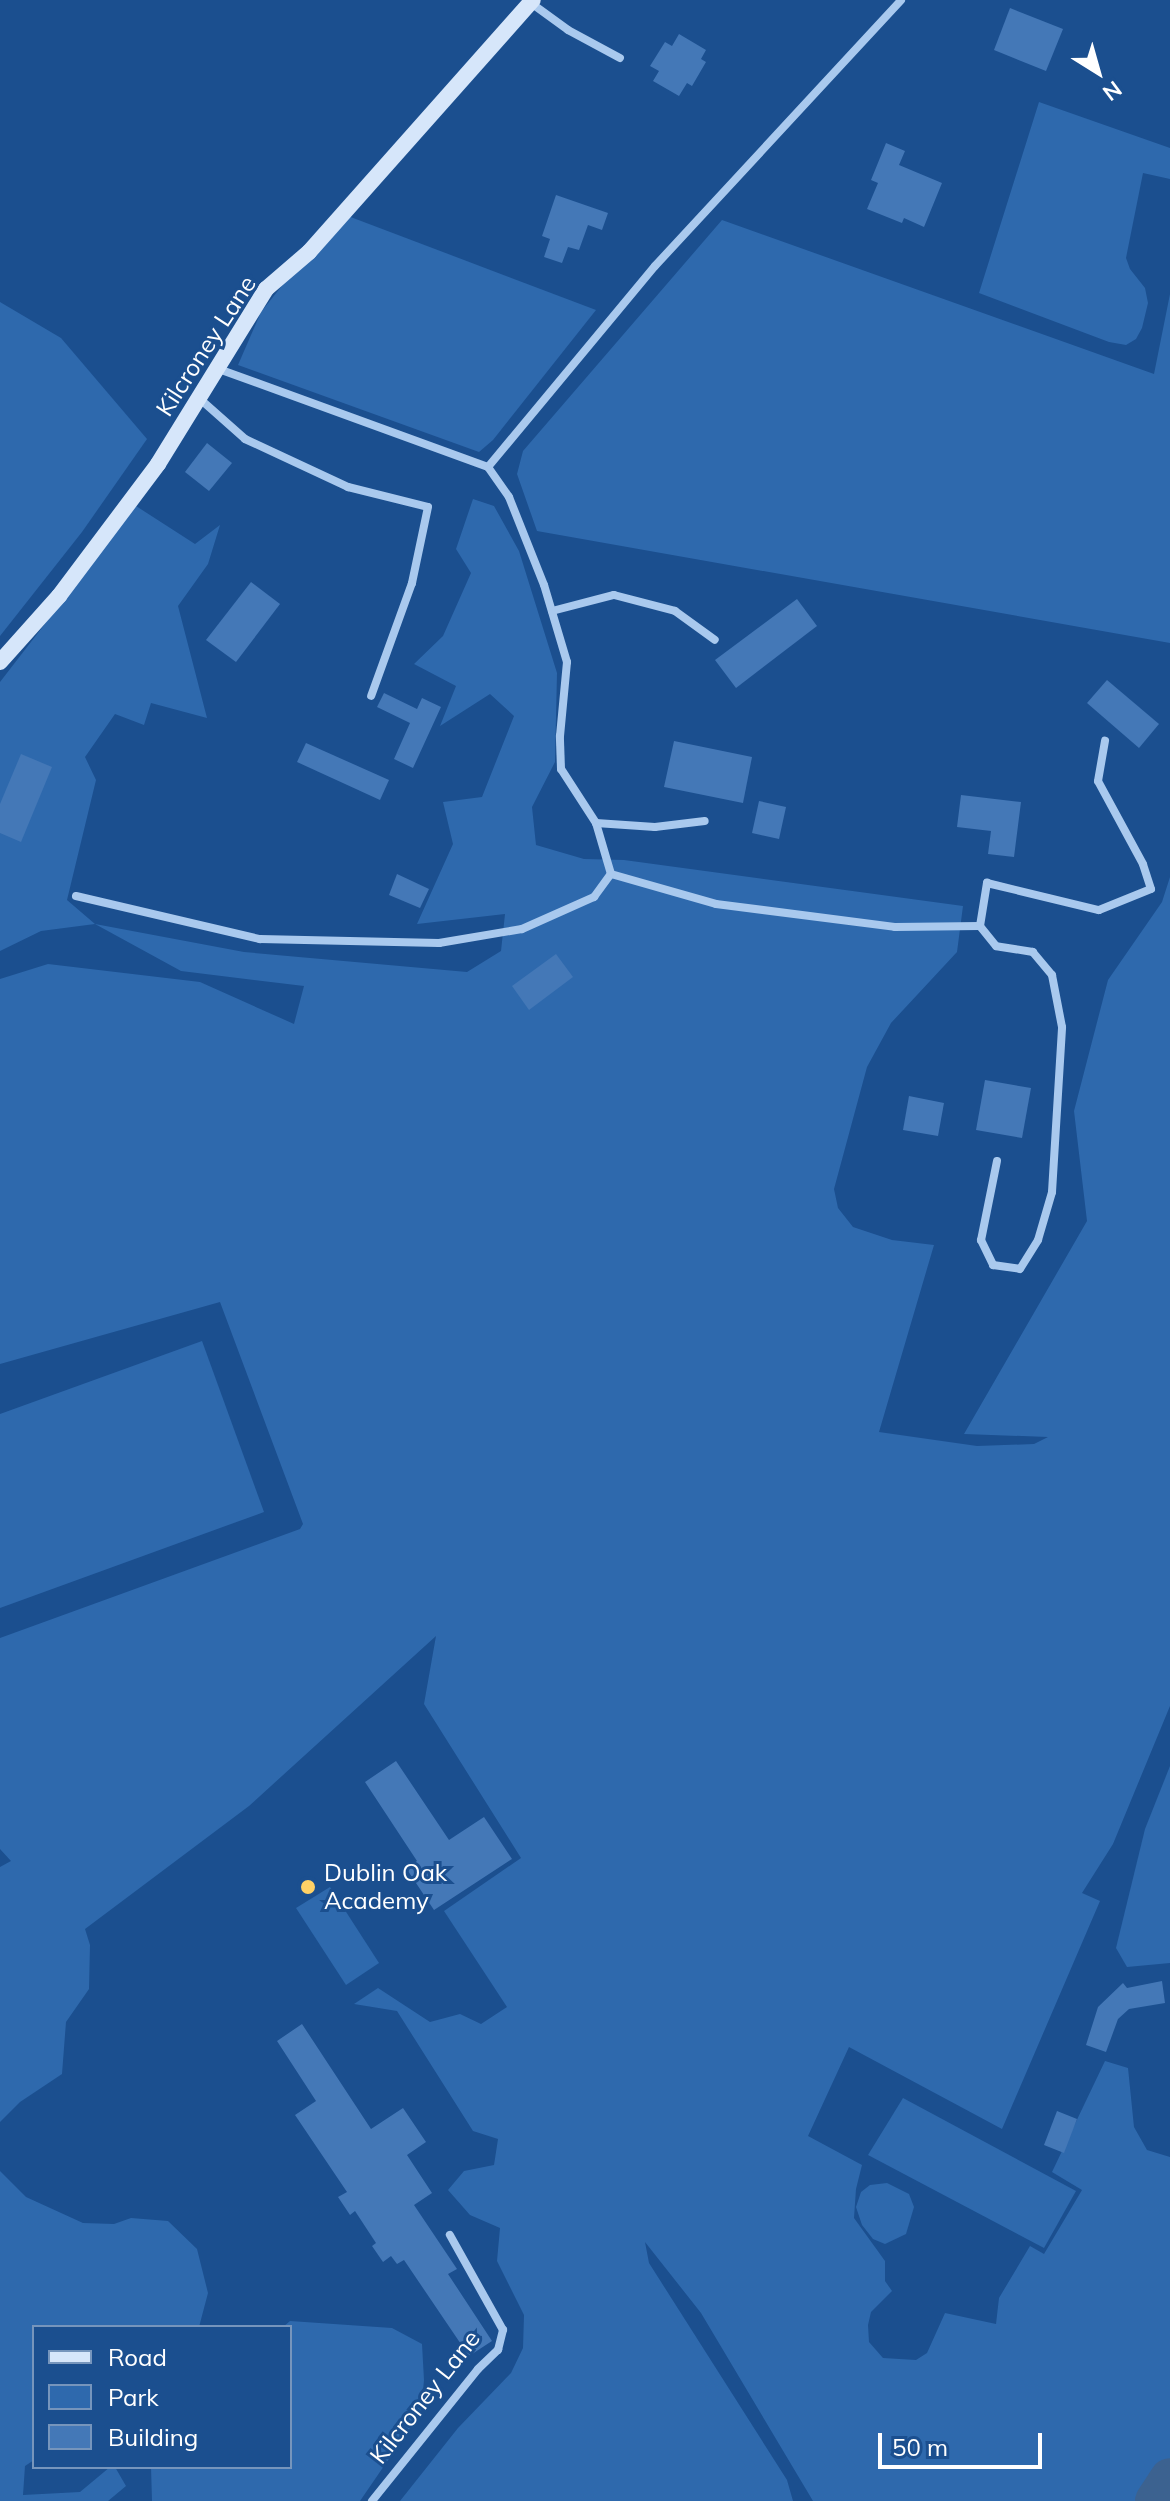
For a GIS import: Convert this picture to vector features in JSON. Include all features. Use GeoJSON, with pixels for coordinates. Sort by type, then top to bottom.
{"type":"FeatureCollection","features":[{"type":"Feature","properties":{"kind":"street"},"geometry":{"type":"LineString","coordinates":[[488,467],[655,266],[901,0]]}},
{"type":"Feature","properties":{"kind":"street"},"geometry":{"type":"LineString","coordinates":[[532,2],[568,30],[620,58]]}},
{"type":"Feature","properties":{"kind":"street","name":"Kilcroney Lane"},"geometry":{"type":"LineString","coordinates":[[0,662],[59,596],[158,464],[266,289],[309,252],[532,2]]}},
{"type":"Feature","properties":{"kind":"street"},"geometry":{"type":"LineString","coordinates":[[219,369],[488,467],[509,497],[552,611],[567,662],[560,736],[561,769],[596,823],[611,874]]}},
{"type":"Feature","properties":{"kind":"street"},"geometry":{"type":"LineString","coordinates":[[200,399],[245,439],[348,487],[428,507],[412,583],[371,696]]}},
{"type":"Feature","properties":{"kind":"street"},"geometry":{"type":"LineString","coordinates":[[552,611],[614,595],[675,611],[715,640]]}},
{"type":"Feature","properties":{"kind":"street"},"geometry":{"type":"LineString","coordinates":[[997,1161],[981,1240],[993,1265],[1020,1269],[1038,1240],[1052,1192],[1062,1027],[1052,975],[1033,952],[996,946],[980,926],[987,883],[1099,910],[1151,889],[1143,864],[1098,781],[1105,741]]}},
{"type":"Feature","properties":{"kind":"street"},"geometry":{"type":"LineString","coordinates":[[596,823],[655,827],[705,821]]}},
{"type":"Feature","properties":{"kind":"street"},"geometry":{"type":"LineString","coordinates":[[611,874],[716,904],[895,927],[980,926]]}},
{"type":"Feature","properties":{"kind":"street"},"geometry":{"type":"LineString","coordinates":[[76,896],[260,939],[439,943],[522,929],[594,897],[611,874]]}},
{"type":"Feature","properties":{"kind":"street","name":"Kilcroney Lane"},"geometry":{"type":"LineString","coordinates":[[372,2501],[498,2350],[503,2330],[450,2235]]}},
{"type":"Feature","properties":{"kind":"green space"},"geometry":{"type":"Polygon","coordinates":[[[1039,102],[1170,148],[1170,179],[1143,173],[1126,258],[1130,269],[1145,288],[1148,303],[1142,328],[1136,339],[1126,345],[1109,342],[979,293],[1039,102]]]}},
{"type":"Feature","properties":{"kind":"green space"},"geometry":{"type":"Polygon","coordinates":[[[340,213],[596,310],[493,440],[479,452],[238,365],[261,312],[340,213]]]}},
{"type":"Feature","properties":{"kind":"green space"},"geometry":{"type":"Polygon","coordinates":[[[722,220],[1154,374],[1170,294],[1170,643],[537,531],[517,474],[523,451],[722,220]]]}},
{"type":"Feature","properties":{"kind":"green space"},"geometry":{"type":"Polygon","coordinates":[[[0,302],[61,338],[147,439],[82,532],[0,636],[0,302]]]}},
{"type":"Feature","properties":{"kind":"green space"},"geometry":{"type":"Polygon","coordinates":[[[473,499],[494,506],[519,551],[557,673],[555,762],[532,807],[536,845],[584,859],[624,860],[963,906],[957,952],[891,1023],[867,1067],[834,1189],[838,1208],[853,1227],[892,1240],[934,1245],[879,1432],[977,1446],[1034,1444],[1048,1437],[964,1434],[1087,1221],[1074,1111],[1108,980],[1162,902],[1170,877],[1170,1706],[1113,1844],[1082,1893],[1100,1901],[1002,2129],[849,2047],[808,2136],[862,2165],[854,2218],[885,2261],[885,2281],[892,2291],[871,2312],[869,2342],[883,2358],[916,2360],[927,2353],[945,2313],[996,2324],[999,2298],[1030,2246],[1044,2254],[1082,2190],[1052,2172],[1105,2061],[1128,2068],[1134,2127],[1147,2150],[1170,2157],[1170,2501],[813,2501],[701,2313],[645,2242],[649,2263],[787,2480],[793,2501],[400,2501],[458,2428],[511,2373],[523,2348],[524,2315],[497,2261],[500,2228],[470,2215],[448,2190],[464,2171],[494,2165],[498,2139],[473,2131],[397,2011],[354,2004],[378,1988],[430,2022],[460,2014],[481,2024],[507,2007],[444,1911],[521,1858],[424,1704],[436,1636],[249,1806],[85,1929],[90,1945],[89,1989],[66,2022],[62,2074],[20,2102],[0,2122],[0,1867],[11,1861],[0,1849],[0,1638],[300,1529],[303,1524],[220,1302],[0,1364],[0,979],[48,964],[200,982],[294,1024],[304,986],[181,971],[95,924],[244,952],[467,972],[501,951],[505,914],[417,924],[453,844],[443,802],[482,797],[514,716],[490,694],[440,726],[456,686],[414,664],[443,636],[471,573],[456,549],[473,499]]]}},
{"type":"Feature","properties":{"kind":"green space"},"geometry":{"type":"Polygon","coordinates":[[[136,506],[195,544],[220,525],[208,564],[178,606],[207,718],[151,703],[144,725],[115,714],[85,757],[96,780],[67,900],[95,924],[41,931],[0,951],[0,682],[136,506]]]}},
{"type":"Feature","properties":{"kind":"green space"},"geometry":{"type":"Polygon","coordinates":[[[202,1341],[264,1512],[0,1608],[0,1414],[202,1341]]]}},
{"type":"Feature","properties":{"kind":"green space"},"geometry":{"type":"Polygon","coordinates":[[[1170,1766],[1170,1963],[1127,1967],[1116,1948],[1145,1829],[1170,1766]]]}},
{"type":"Feature","properties":{"kind":"green space"},"geometry":{"type":"Polygon","coordinates":[[[330,1887],[379,1963],[346,1985],[296,1908],[330,1887]]]}},
{"type":"Feature","properties":{"kind":"green space"},"geometry":{"type":"Polygon","coordinates":[[[903,2098],[1076,2191],[1044,2248],[868,2155],[903,2098]]]}},
{"type":"Feature","properties":{"kind":"green space"},"geometry":{"type":"Polygon","coordinates":[[[0,2171],[26,2197],[83,2223],[114,2224],[131,2218],[168,2221],[197,2249],[208,2293],[200,2325],[32,2325],[32,2461],[25,2466],[23,2495],[80,2492],[108,2469],[116,2469],[126,2486],[108,2501],[0,2501],[0,2171]]]}},
{"type":"Feature","properties":{"kind":"green space"},"geometry":{"type":"Polygon","coordinates":[[[887,2183],[909,2194],[914,2207],[906,2234],[885,2244],[873,2239],[862,2225],[856,2207],[861,2192],[870,2185],[887,2183]]]}},
{"type":"Feature","properties":{"kind":"green space"},"geometry":{"type":"Polygon","coordinates":[[[290,2321],[392,2328],[422,2344],[424,2380],[421,2412],[360,2501],[152,2501],[151,2469],[292,2469],[292,2325],[285,2325],[290,2321]]]}},
{"type":"Feature","properties":{"kind":"building"},"geometry":{"type":"Polygon","coordinates":[[[1010,8],[1063,29],[1046,71],[994,50],[1010,8]]]}},
{"type":"Feature","properties":{"kind":"building"},"geometry":{"type":"Polygon","coordinates":[[[679,34],[706,50],[701,59],[706,62],[692,86],[687,83],[679,96],[653,81],[659,71],[650,66],[665,42],[672,46],[679,34]]]}},
{"type":"Feature","properties":{"kind":"building"},"geometry":{"type":"Polygon","coordinates":[[[886,143],[905,151],[899,165],[942,183],[924,227],[904,218],[902,223],[867,209],[878,183],[871,180],[886,143]]]}},
{"type":"Feature","properties":{"kind":"building"},"geometry":{"type":"Polygon","coordinates":[[[556,195],[608,213],[602,230],[588,225],[579,250],[568,247],[562,263],[544,257],[550,239],[542,236],[556,195]]]}},
{"type":"Feature","properties":{"kind":"building"},"geometry":{"type":"Polygon","coordinates":[[[207,443],[232,463],[209,491],[185,472],[207,443]]]}},
{"type":"Feature","properties":{"kind":"building"},"geometry":{"type":"Polygon","coordinates":[[[251,582],[280,604],[236,662],[206,640],[251,582]]]}},
{"type":"Feature","properties":{"kind":"building"},"geometry":{"type":"Polygon","coordinates":[[[797,599],[817,626],[736,688],[715,660],[797,599]]]}},
{"type":"Feature","properties":{"kind":"building"},"geometry":{"type":"Polygon","coordinates":[[[1107,680],[1159,724],[1139,748],[1087,703],[1107,680]]]}},
{"type":"Feature","properties":{"kind":"building"},"geometry":{"type":"Polygon","coordinates":[[[384,693],[417,709],[422,698],[441,707],[413,768],[394,759],[410,723],[377,707],[384,693]]]}},
{"type":"Feature","properties":{"kind":"building"},"geometry":{"type":"Polygon","coordinates":[[[674,741],[752,757],[743,803],[664,787],[674,741]]]}},
{"type":"Feature","properties":{"kind":"building"},"geometry":{"type":"Polygon","coordinates":[[[306,743],[389,780],[380,800],[297,762],[306,743]]]}},
{"type":"Feature","properties":{"kind":"building"},"geometry":{"type":"Polygon","coordinates":[[[21,754],[52,767],[21,842],[0,833],[0,804],[21,754]]]}},
{"type":"Feature","properties":{"kind":"building"},"geometry":{"type":"Polygon","coordinates":[[[961,795],[1021,802],[1014,857],[988,854],[991,831],[957,827],[961,795]]]}},
{"type":"Feature","properties":{"kind":"building"},"geometry":{"type":"Polygon","coordinates":[[[759,801],[786,807],[779,839],[752,833],[759,801]]]}},
{"type":"Feature","properties":{"kind":"building"},"geometry":{"type":"Polygon","coordinates":[[[397,874],[429,889],[420,908],[389,895],[397,874]]]}},
{"type":"Feature","properties":{"kind":"building"},"geometry":{"type":"Polygon","coordinates":[[[556,954],[573,977],[529,1010],[512,986],[556,954]]]}},
{"type":"Feature","properties":{"kind":"building"},"geometry":{"type":"Polygon","coordinates":[[[985,1080],[1031,1088],[1022,1138],[976,1130],[985,1080]]]}},
{"type":"Feature","properties":{"kind":"building"},"geometry":{"type":"Polygon","coordinates":[[[909,1096],[944,1103],[938,1136],[903,1130],[909,1096]]]}},
{"type":"Feature","properties":{"kind":"building"},"geometry":{"type":"Polygon","coordinates":[[[396,1761],[449,1840],[484,1817],[512,1859],[434,1910],[406,1868],[417,1861],[365,1782],[396,1761]]]}},
{"type":"Feature","properties":{"kind":"building"},"geometry":{"type":"Polygon","coordinates":[[[1162,1981],[1165,2003],[1129,2009],[1118,2019],[1106,2052],[1086,2045],[1098,2007],[1123,1983],[1127,1988],[1162,1981]]]}},
{"type":"Feature","properties":{"kind":"building"},"geometry":{"type":"Polygon","coordinates":[[[302,2024],[371,2129],[403,2108],[426,2142],[407,2155],[432,2193],[414,2205],[457,2269],[448,2274],[492,2341],[469,2356],[404,2260],[397,2264],[391,2256],[383,2262],[372,2246],[376,2243],[355,2211],[350,2215],[338,2197],[347,2192],[295,2115],[316,2101],[277,2041],[302,2024]]]}},
{"type":"Feature","properties":{"kind":"building"},"geometry":{"type":"Polygon","coordinates":[[[1057,2111],[1077,2119],[1064,2153],[1044,2145],[1057,2111]]]}},
{"type":"Feature","properties":{"kind":"waterway"},"geometry":{"type":"LineString","coordinates":[[1155,2501],[1170,2478]]}},
{"type":"Feature","properties":{"kind":"place","name":"Dublin Oak Academy"},"geometry":{"type":"Point","coordinates":[308,1887]}}]}
